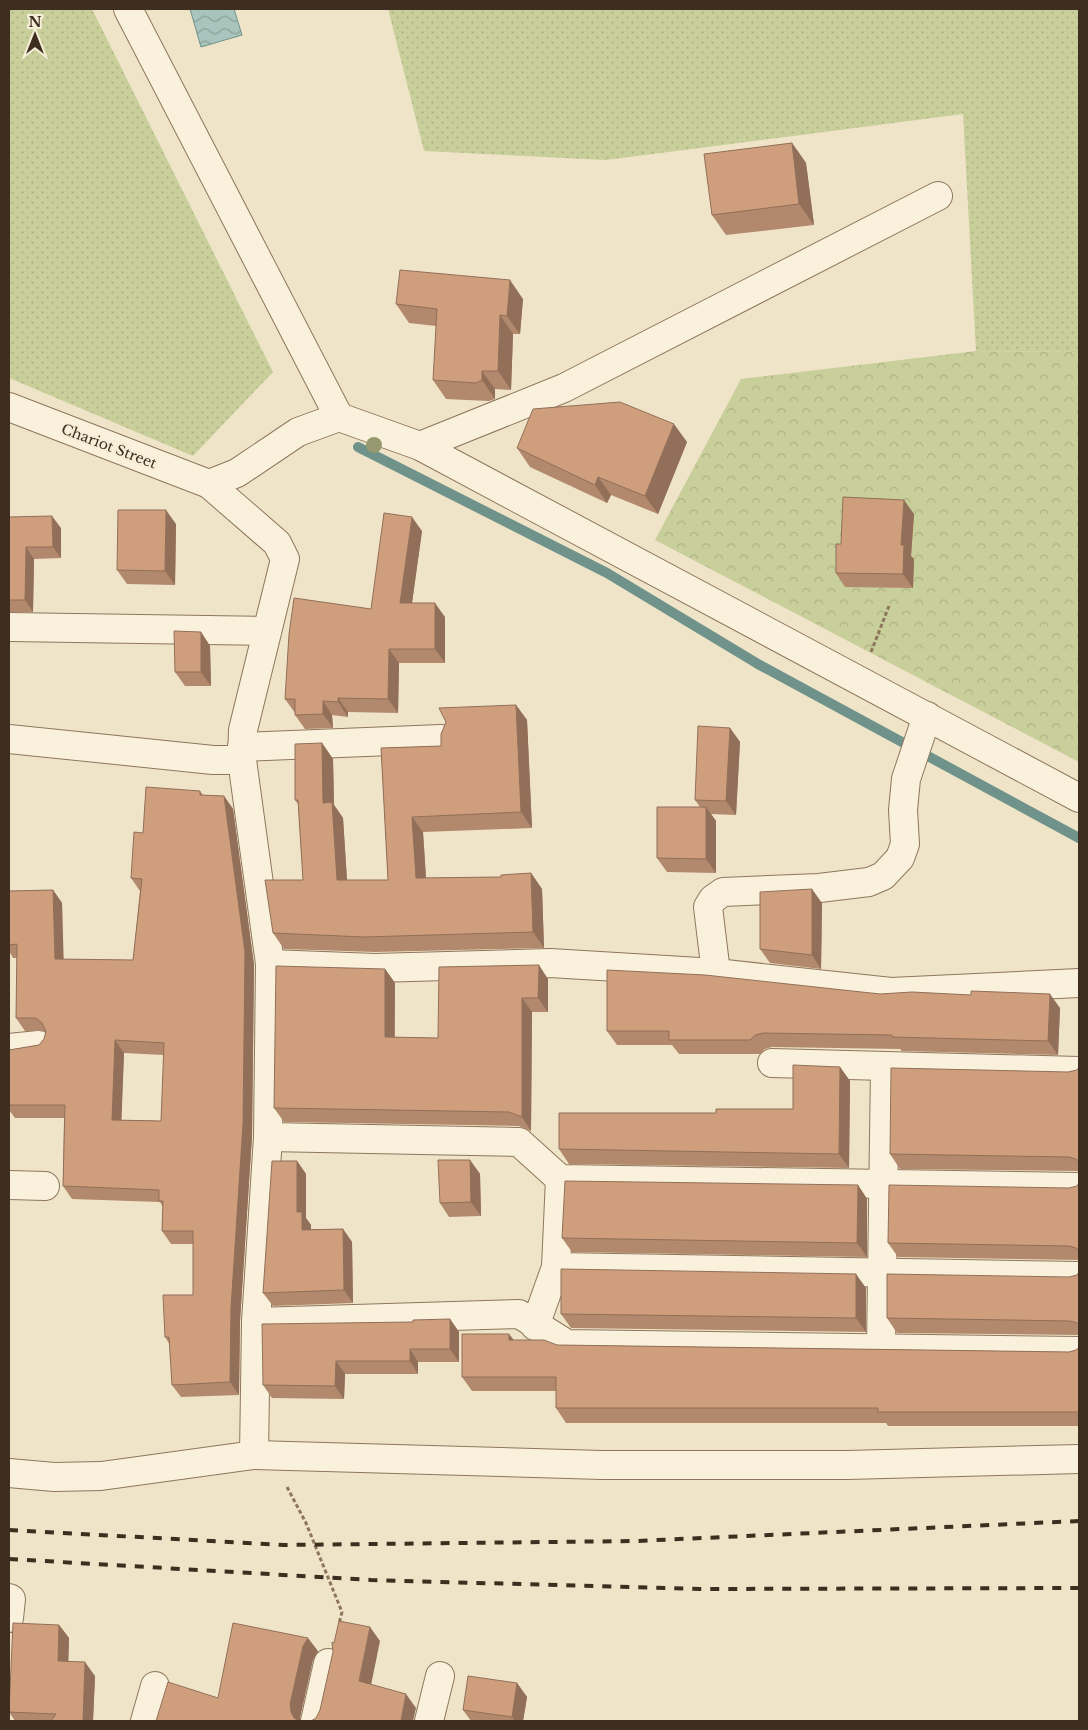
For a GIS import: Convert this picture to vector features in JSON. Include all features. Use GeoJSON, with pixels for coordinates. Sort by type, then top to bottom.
{"type":"FeatureCollection","features":[{"type":"Feature","properties":{"kind":"street"},"geometry":{"type":"LineString","coordinates":[[128,9],[339,417]]}},
{"type":"Feature","properties":{"kind":"street"},"geometry":{"type":"LineString","coordinates":[[420,446],[564,388],[938,196]]}},
{"type":"Feature","properties":{"kind":"street","name":"Chariot Street"},"geometry":{"type":"LineString","coordinates":[[9,407],[209,484],[277,543],[285,558],[243,730],[242,754],[270,964],[268,1137],[256,1322],[262,1456]]}},
{"type":"Feature","properties":{"kind":"street"},"geometry":{"type":"LineString","coordinates":[[209,484],[237,473],[298,432],[339,417],[420,446],[1079,798]]}},
{"type":"Feature","properties":{"kind":"street"},"geometry":{"type":"LineString","coordinates":[[9,627],[267,631]]}},
{"type":"Feature","properties":{"kind":"street"},"geometry":{"type":"LineString","coordinates":[[716,973],[708,907],[723,892],[819,888],[869,882],[883,876],[900,858],[905,844],[903,810],[909,770],[928,716]]}},
{"type":"Feature","properties":{"kind":"street"},"geometry":{"type":"LineString","coordinates":[[9,739],[213,760],[242,754],[441,739]]}},
{"type":"Feature","properties":{"kind":"street"},"geometry":{"type":"LineString","coordinates":[[270,964],[375,968],[550,963],[716,973],[891,992],[1079,983]]}},
{"type":"Feature","properties":{"kind":"street"},"geometry":{"type":"LineString","coordinates":[[9,1048],[39,1045]]}},
{"type":"Feature","properties":{"kind":"street"},"geometry":{"type":"LineString","coordinates":[[772,1064],[1079,1071]]}},
{"type":"Feature","properties":{"kind":"street"},"geometry":{"type":"LineString","coordinates":[[881,1348],[885,1067]]}},
{"type":"Feature","properties":{"kind":"street"},"geometry":{"type":"LineString","coordinates":[[268,1137],[518,1142],[560,1179],[1079,1187]]}},
{"type":"Feature","properties":{"kind":"street"},"geometry":{"type":"LineString","coordinates":[[535,1326],[556,1267],[560,1179]]}},
{"type":"Feature","properties":{"kind":"street"},"geometry":{"type":"LineString","coordinates":[[9,1185],[45,1186]]}},
{"type":"Feature","properties":{"kind":"street"},"geometry":{"type":"LineString","coordinates":[[556,1267],[1079,1276]]}},
{"type":"Feature","properties":{"kind":"street"},"geometry":{"type":"LineString","coordinates":[[256,1322],[519,1314],[535,1326],[567,1344],[1079,1351]]}},
{"type":"Feature","properties":{"kind":"street"},"geometry":{"type":"LineString","coordinates":[[9,1472],[54,1477],[101,1476],[262,1456],[602,1465],[846,1465],[1079,1459]]}},
{"type":"Feature","properties":{"kind":"street"},"geometry":{"type":"LineString","coordinates":[[9,1598],[11,1599],[9,1618]]}},
{"type":"Feature","properties":{"kind":"street"},"geometry":{"type":"LineString","coordinates":[[315,1721],[328,1664]]}},
{"type":"Feature","properties":{"kind":"street"},"geometry":{"type":"LineString","coordinates":[[429,1721],[440,1676]]}},
{"type":"Feature","properties":{"kind":"street"},"geometry":{"type":"LineString","coordinates":[[145,1721],[155,1686]]}},
{"type":"Feature","properties":{"kind":"path"},"geometry":{"type":"LineString","coordinates":[[861,681],[889,606]]}},
{"type":"Feature","properties":{"kind":"path"},"geometry":{"type":"LineString","coordinates":[[262,1456],[306,1523],[342,1612],[328,1664]]}},
{"type":"Feature","properties":{"kind":"green space"},"geometry":{"type":"Polygon","coordinates":[[[9,9],[92,9],[273,372],[193,456],[9,378],[9,9]]]}},
{"type":"Feature","properties":{"kind":"green space"},"geometry":{"type":"Polygon","coordinates":[[[388,9],[1079,9],[1079,352],[976,351],[963,114],[606,160],[424,151],[388,9]]]}},
{"type":"Feature","properties":{"kind":"green space"},"geometry":{"type":"Polygon","coordinates":[[[976,351],[1079,352],[1079,762],[655,540],[741,379],[976,351]]]}},
{"type":"Feature","properties":{"kind":"water"},"geometry":{"type":"Polygon","coordinates":[[[190,9],[234,9],[242,35],[201,47],[190,9]]]}},
{"type":"Feature","properties":{"kind":"building"},"geometry":{"type":"Polygon","coordinates":[[[792,143],[799,204],[712,215],[704,154],[792,143]]]}},
{"type":"Feature","properties":{"kind":"building"},"geometry":{"type":"Polygon","coordinates":[[[400,270],[510,280],[507,316],[500,315],[498,371],[482,371],[482,380],[476,383],[433,380],[437,309],[396,304],[400,270]]]}},
{"type":"Feature","properties":{"kind":"building"},"geometry":{"type":"Polygon","coordinates":[[[620,402],[674,424],[645,496],[598,477],[595,485],[517,448],[533,409],[620,402]]]}},
{"type":"Feature","properties":{"kind":"building"},"geometry":{"type":"Polygon","coordinates":[[[843,497],[904,500],[901,545],[904,545],[903,574],[836,573],[836,544],[841,544],[843,497]]]}},
{"type":"Feature","properties":{"kind":"building"},"geometry":{"type":"Polygon","coordinates":[[[118,510],[166,510],[165,571],[117,570],[118,510]]]}},
{"type":"Feature","properties":{"kind":"building"},"geometry":{"type":"Polygon","coordinates":[[[384,513],[412,517],[400,603],[435,603],[435,649],[389,649],[388,699],[338,698],[338,702],[323,701],[323,714],[295,715],[295,699],[285,699],[289,634],[294,598],[371,609],[384,513]]]}},
{"type":"Feature","properties":{"kind":"building"},"geometry":{"type":"Polygon","coordinates":[[[52,516],[53,547],[26,547],[25,600],[9,600],[9,517],[52,516]]]}},
{"type":"Feature","properties":{"kind":"building"},"geometry":{"type":"Polygon","coordinates":[[[174,631],[201,632],[201,672],[175,672],[174,631]]]}},
{"type":"Feature","properties":{"kind":"building"},"geometry":{"type":"Polygon","coordinates":[[[516,705],[521,812],[412,817],[416,878],[501,877],[501,875],[531,873],[533,932],[364,937],[273,933],[265,880],[303,880],[298,800],[295,800],[295,744],[322,743],[323,803],[332,802],[337,880],[388,880],[381,748],[441,746],[441,734],[446,722],[439,708],[516,705]]]}},
{"type":"Feature","properties":{"kind":"building"},"geometry":{"type":"Polygon","coordinates":[[[698,726],[730,728],[726,801],[695,800],[698,726]]]}},
{"type":"Feature","properties":{"kind":"building"},"geometry":{"type":"Polygon","coordinates":[[[146,787],[200,791],[200,795],[224,796],[245,952],[243,1124],[231,1308],[230,1382],[172,1385],[169,1337],[165,1337],[163,1295],[193,1295],[193,1231],[162,1231],[163,1201],[159,1201],[159,1190],[63,1186],[65,1105],[9,1105],[9,1050],[39,1045],[44,1039],[46,1031],[42,1023],[36,1018],[16,1018],[17,944],[9,945],[9,891],[53,890],[55,959],[133,960],[142,879],[131,878],[134,832],[143,833],[146,787]],[[115,1040],[112,1120],[161,1121],[164,1043],[115,1040]]]}},
{"type":"Feature","properties":{"kind":"building"},"geometry":{"type":"Polygon","coordinates":[[[657,807],[706,807],[706,859],[657,858],[657,807]]]}},
{"type":"Feature","properties":{"kind":"building"},"geometry":{"type":"Polygon","coordinates":[[[812,889],[812,955],[760,949],[760,892],[812,889]]]}},
{"type":"Feature","properties":{"kind":"building"},"geometry":{"type":"Polygon","coordinates":[[[539,965],[538,998],[522,998],[522,1117],[509,1112],[274,1108],[276,966],[385,969],[385,1037],[438,1038],[439,967],[539,965]]]}},
{"type":"Feature","properties":{"kind":"building"},"geometry":{"type":"Polygon","coordinates":[[[607,970],[705,975],[880,994],[912,992],[971,995],[971,991],[1050,994],[1048,1041],[892,1037],[892,1035],[763,1033],[755,1035],[750,1040],[669,1040],[669,1031],[607,1031],[607,970]]]}},
{"type":"Feature","properties":{"kind":"building"},"geometry":{"type":"Polygon","coordinates":[[[793,1065],[840,1067],[839,1154],[559,1149],[559,1113],[716,1113],[716,1109],[793,1109],[793,1065]]]}},
{"type":"Feature","properties":{"kind":"building"},"geometry":{"type":"Polygon","coordinates":[[[1079,1067],[1079,1162],[1069,1157],[890,1154],[891,1068],[1068,1072],[1077,1070],[1079,1067]]]}},
{"type":"Feature","properties":{"kind":"building"},"geometry":{"type":"Polygon","coordinates":[[[438,1160],[470,1160],[471,1202],[440,1203],[438,1160]]]}},
{"type":"Feature","properties":{"kind":"building"},"geometry":{"type":"Polygon","coordinates":[[[272,1161],[297,1161],[297,1212],[302,1212],[302,1230],[343,1229],[344,1290],[263,1293],[272,1161]]]}},
{"type":"Feature","properties":{"kind":"building"},"geometry":{"type":"Polygon","coordinates":[[[565,1181],[858,1185],[857,1243],[562,1238],[565,1181]]]}},
{"type":"Feature","properties":{"kind":"building"},"geometry":{"type":"Polygon","coordinates":[[[1079,1183],[1079,1251],[1069,1246],[888,1243],[889,1185],[1069,1188],[1077,1186],[1079,1183]]]}},
{"type":"Feature","properties":{"kind":"building"},"geometry":{"type":"Polygon","coordinates":[[[561,1269],[856,1274],[856,1318],[561,1314],[561,1269]]]}},
{"type":"Feature","properties":{"kind":"building"},"geometry":{"type":"Polygon","coordinates":[[[1079,1272],[1079,1325],[1070,1321],[887,1318],[887,1274],[1069,1277],[1077,1275],[1079,1272]]]}},
{"type":"Feature","properties":{"kind":"building"},"geometry":{"type":"Polygon","coordinates":[[[450,1319],[450,1349],[410,1349],[410,1361],[336,1361],[335,1386],[263,1385],[262,1324],[413,1322],[413,1320],[450,1319]]]}},
{"type":"Feature","properties":{"kind":"building"},"geometry":{"type":"Polygon","coordinates":[[[462,1334],[509,1334],[509,1340],[544,1340],[557,1345],[1069,1352],[1079,1347],[1079,1412],[878,1412],[878,1408],[556,1408],[556,1377],[462,1377],[462,1334]]]}},
{"type":"Feature","properties":{"kind":"building"},"geometry":{"type":"Polygon","coordinates":[[[339,1621],[370,1627],[359,1681],[406,1694],[401,1720],[407,1721],[311,1721],[316,1718],[320,1710],[333,1652],[332,1642],[334,1643],[339,1621]]]}},
{"type":"Feature","properties":{"kind":"building"},"geometry":{"type":"Polygon","coordinates":[[[13,1623],[59,1625],[58,1661],[85,1662],[83,1721],[51,1721],[56,1714],[9,1712],[13,1623]]]}},
{"type":"Feature","properties":{"kind":"building"},"geometry":{"type":"Polygon","coordinates":[[[233,1623],[308,1638],[303,1646],[290,1704],[294,1718],[300,1721],[156,1721],[168,1682],[218,1698],[233,1623]]]}},
{"type":"Feature","properties":{"kind":"building"},"geometry":{"type":"Polygon","coordinates":[[[468,1676],[517,1683],[512,1717],[463,1710],[468,1676]]]}},
{"type":"Feature","properties":{"kind":"waterway"},"geometry":{"type":"LineString","coordinates":[[358,447],[607,573],[758,664],[1079,838]]}},
{"type":"Feature","properties":{"kind":"railway"},"geometry":{"type":"LineString","coordinates":[[9,1530],[284,1545],[636,1541],[1079,1521]]}},
{"type":"Feature","properties":{"kind":"railway"},"geometry":{"type":"LineString","coordinates":[[9,1559],[371,1580],[700,1589],[1079,1588]]}}]}
